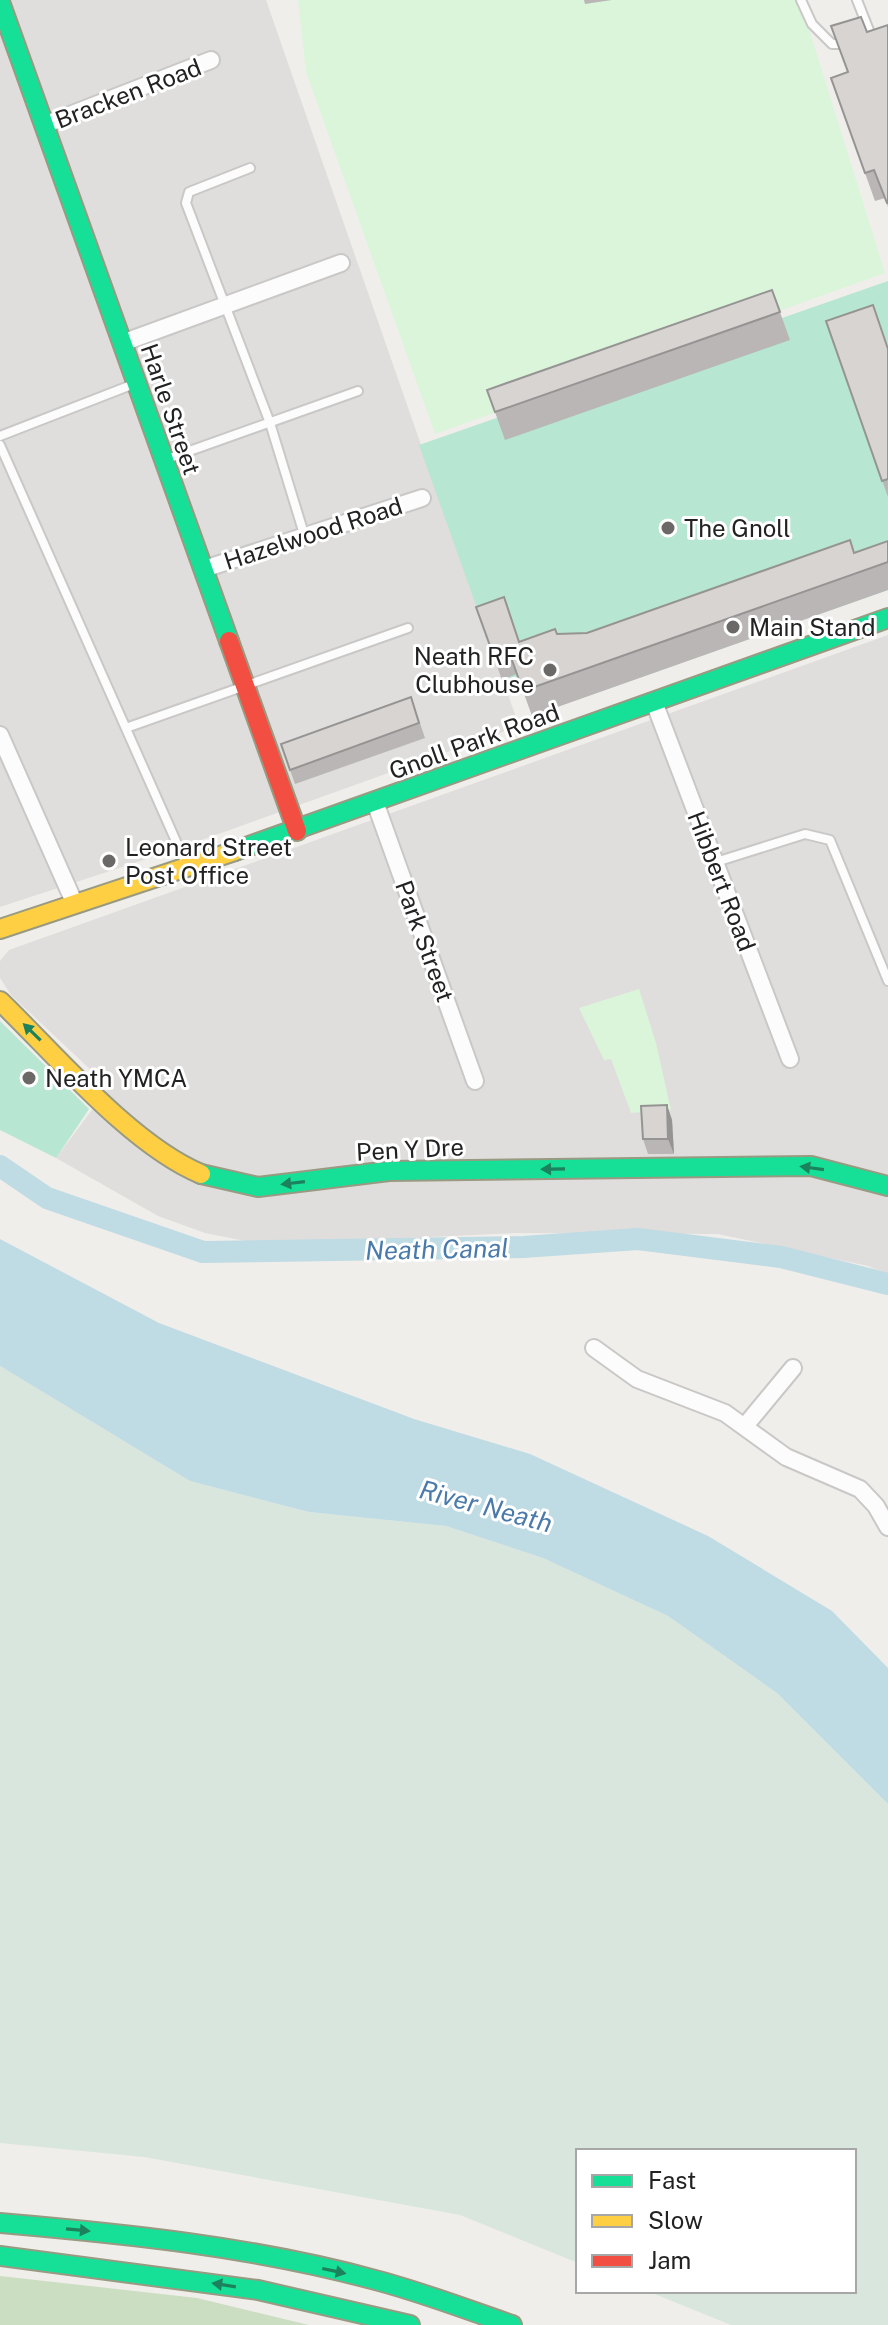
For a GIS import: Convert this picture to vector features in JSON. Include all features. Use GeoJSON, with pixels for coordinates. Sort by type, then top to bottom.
{"type":"FeatureCollection","features":[{"type":"Feature","properties":{"kind":"main road","name":"Harle Street"},"geometry":{"type":"LineString","coordinates":[[0,3],[297,831]]}},
{"type":"Feature","properties":{"kind":"main road","name":"Gnoll Park Road"},"geometry":{"type":"LineString","coordinates":[[0,929],[74,902],[297,831],[888,618]]}},
{"type":"Feature","properties":{"kind":"main road","name":"Pen Y Dre"},"geometry":{"type":"LineString","coordinates":[[0,1001],[123,1120],[168,1155],[197,1172],[225,1182],[258,1187],[389,1171],[811,1166],[888,1186]]}},
{"type":"Feature","properties":{"kind":"main road"},"geometry":{"type":"LineString","coordinates":[[0,2223],[97,2231],[248,2253],[363,2277],[512,2325]]}},
{"type":"Feature","properties":{"kind":"main road"},"geometry":{"type":"LineString","coordinates":[[0,2256],[143,2272],[296,2297],[410,2325]]}},
{"type":"Feature","properties":{"kind":"street","name":"Bracken Road"},"geometry":{"type":"LineString","coordinates":[[44,125],[211,60]]}},
{"type":"Feature","properties":{"kind":"street"},"geometry":{"type":"LineString","coordinates":[[122,343],[341,263]]}},
{"type":"Feature","properties":{"kind":"street","name":"Hazelwood Road"},"geometry":{"type":"LineString","coordinates":[[204,569],[422,498]]}},
{"type":"Feature","properties":{"kind":"street","name":"Hibbert Road"},"geometry":{"type":"LineString","coordinates":[[654,702],[790,1059]]}},
{"type":"Feature","properties":{"kind":"street"},"geometry":{"type":"LineString","coordinates":[[0,735],[74,902]]}},
{"type":"Feature","properties":{"kind":"street","name":"Park Street"},"geometry":{"type":"LineString","coordinates":[[375,802],[475,1081]]}},
{"type":"Feature","properties":{"kind":"street"},"geometry":{"type":"LineString","coordinates":[[594,1348],[637,1379],[725,1413],[786,1457],[860,1489],[876,1506],[888,1527]]}},
{"type":"Feature","properties":{"kind":"street"},"geometry":{"type":"LineString","coordinates":[[745,1426],[793,1368]]}},
{"type":"Feature","properties":{"kind":"lane"},"geometry":{"type":"LineString","coordinates":[[801,0],[812,24],[832,44],[876,36],[857,0]]}},
{"type":"Feature","properties":{"kind":"lane"},"geometry":{"type":"LineString","coordinates":[[250,168],[189,192],[186,203],[270,423],[304,534]]}},
{"type":"Feature","properties":{"kind":"lane"},"geometry":{"type":"LineString","coordinates":[[0,436],[136,384]]}},
{"type":"Feature","properties":{"kind":"lane"},"geometry":{"type":"LineString","coordinates":[[162,461],[358,391]]}},
{"type":"Feature","properties":{"kind":"lane"},"geometry":{"type":"LineString","coordinates":[[0,445],[187,867]]}},
{"type":"Feature","properties":{"kind":"lane"},"geometry":{"type":"LineString","coordinates":[[126,728],[408,628]]}},
{"type":"Feature","properties":{"kind":"lane"},"geometry":{"type":"LineString","coordinates":[[715,862],[805,834],[830,840],[888,981]]}},
{"type":"Feature","properties":{"kind":"shaded area"},"geometry":{"type":"Polygon","coordinates":[[[0,0],[266,0],[519,726],[174,850],[0,907],[0,0]]]}},
{"type":"Feature","properties":{"kind":"shaded area"},"geometry":{"type":"Polygon","coordinates":[[[888,635],[888,1274],[868,1266],[718,1234],[515,1233],[264,1245],[205,1233],[158,1216],[56,1158],[109,1087],[11,995],[0,978],[0,961],[9,950],[888,635]]]}},
{"type":"Feature","properties":{"kind":"shaded area"},"geometry":{"type":"Polygon","coordinates":[[[0,1366],[190,1481],[309,1512],[446,1526],[543,1558],[668,1616],[777,1693],[888,1804],[888,2325],[731,2325],[652,2293],[856,2293],[856,2149],[576,2149],[576,2262],[460,2215],[144,2157],[0,2143],[0,1366]]]}},
{"type":"Feature","properties":{"kind":"green space"},"geometry":{"type":"Polygon","coordinates":[[[298,0],[800,0],[885,273],[435,434],[306,72],[298,0]]]}},
{"type":"Feature","properties":{"kind":"green space","name":"The Gnoll"},"geometry":{"type":"Polygon","coordinates":[[[888,281],[888,590],[548,710],[550,718],[535,723],[521,685],[506,690],[419,445],[888,281]]]}},
{"type":"Feature","properties":{"kind":"green space"},"geometry":{"type":"Polygon","coordinates":[[[639,989],[656,1043],[671,1110],[631,1113],[611,1059],[604,1060],[579,1008],[639,989]]]}},
{"type":"Feature","properties":{"kind":"green space","name":"Neath YMCA"},"geometry":{"type":"Polygon","coordinates":[[[0,1021],[89,1109],[56,1158],[0,1130],[0,1021]]]}},
{"type":"Feature","properties":{"kind":"green space"},"geometry":{"type":"Polygon","coordinates":[[[0,2276],[197,2298],[309,2325],[0,2325],[0,2276]]]}},
{"type":"Feature","properties":{"kind":"water","name":"River Neath"},"geometry":{"type":"Polygon","coordinates":[[[0,1239],[159,1323],[414,1419],[530,1454],[708,1536],[832,1611],[888,1668],[888,1804],[777,1693],[668,1616],[543,1558],[446,1526],[309,1512],[190,1481],[0,1366],[0,1239]]]}},
{"type":"Feature","properties":{"kind":"building"},"geometry":{"type":"Polygon","coordinates":[[[861,17],[867,32],[888,25],[888,203],[874,170],[865,173],[831,78],[848,72],[831,26],[861,17]]]}},
{"type":"Feature","properties":{"kind":"building"},"geometry":{"type":"Polygon","coordinates":[[[772,290],[780,312],[495,412],[487,390],[772,290]]]}},
{"type":"Feature","properties":{"kind":"building"},"geometry":{"type":"Polygon","coordinates":[[[873,305],[888,349],[888,479],[882,481],[826,321],[873,305]]]}},
{"type":"Feature","properties":{"kind":"building"},"geometry":{"type":"Polygon","coordinates":[[[850,540],[854,553],[888,541],[888,562],[523,691],[508,649],[493,654],[476,607],[504,597],[519,642],[555,629],[557,634],[587,633],[850,540]]]}},
{"type":"Feature","properties":{"kind":"building"},"geometry":{"type":"Polygon","coordinates":[[[411,697],[419,723],[290,770],[281,744],[411,697]]]}},
{"type":"Feature","properties":{"kind":"building"},"geometry":{"type":"Polygon","coordinates":[[[667,1105],[668,1139],[643,1139],[641,1106],[667,1105]]]}},
{"type":"Feature","properties":{"kind":"waterway","name":"Neath Canal"},"geometry":{"type":"LineString","coordinates":[[0,1166],[47,1198],[203,1252],[523,1247],[638,1239],[781,1257],[888,1284]]}},
{"type":"Feature","properties":{"kind":"traffic: fast"},"geometry":{"type":"LineString","coordinates":[[0,2],[229,641]]}},
{"type":"Feature","properties":{"kind":"traffic: fast"},"geometry":{"type":"LineString","coordinates":[[235,851],[888,618]]}},
{"type":"Feature","properties":{"kind":"traffic: fast"},"geometry":{"type":"LineString","coordinates":[[201,1174],[258,1187],[389,1171],[811,1166],[888,1186]]}},
{"type":"Feature","properties":{"kind":"traffic: fast"},"geometry":{"type":"LineString","coordinates":[[0,2223],[143,2237],[286,2259],[396,2286],[512,2325]]}},
{"type":"Feature","properties":{"kind":"traffic: fast"},"geometry":{"type":"LineString","coordinates":[[0,2256],[258,2290],[410,2325]]}},
{"type":"Feature","properties":{"kind":"traffic: slow"},"geometry":{"type":"LineString","coordinates":[[0,929],[235,851]]}},
{"type":"Feature","properties":{"kind":"traffic: slow"},"geometry":{"type":"LineString","coordinates":[[0,1001],[121,1120],[148,1142],[201,1174]]}},
{"type":"Feature","properties":{"kind":"traffic: jam"},"geometry":{"type":"LineString","coordinates":[[229,641],[297,831]]}},
{"type":"Feature","properties":{"kind":"place","name":"The Gnoll"},"geometry":{"type":"Point","coordinates":[668,528]}},
{"type":"Feature","properties":{"kind":"place","name":"Main Stand"},"geometry":{"type":"Point","coordinates":[733,627]}},
{"type":"Feature","properties":{"kind":"place","name":"Neath RFC Clubhouse"},"geometry":{"type":"Point","coordinates":[550,670]}},
{"type":"Feature","properties":{"kind":"place","name":"Leonard Street Post Office"},"geometry":{"type":"Point","coordinates":[109,861]}},
{"type":"Feature","properties":{"kind":"place","name":"Neath YMCA"},"geometry":{"type":"Point","coordinates":[29,1078]}}]}
